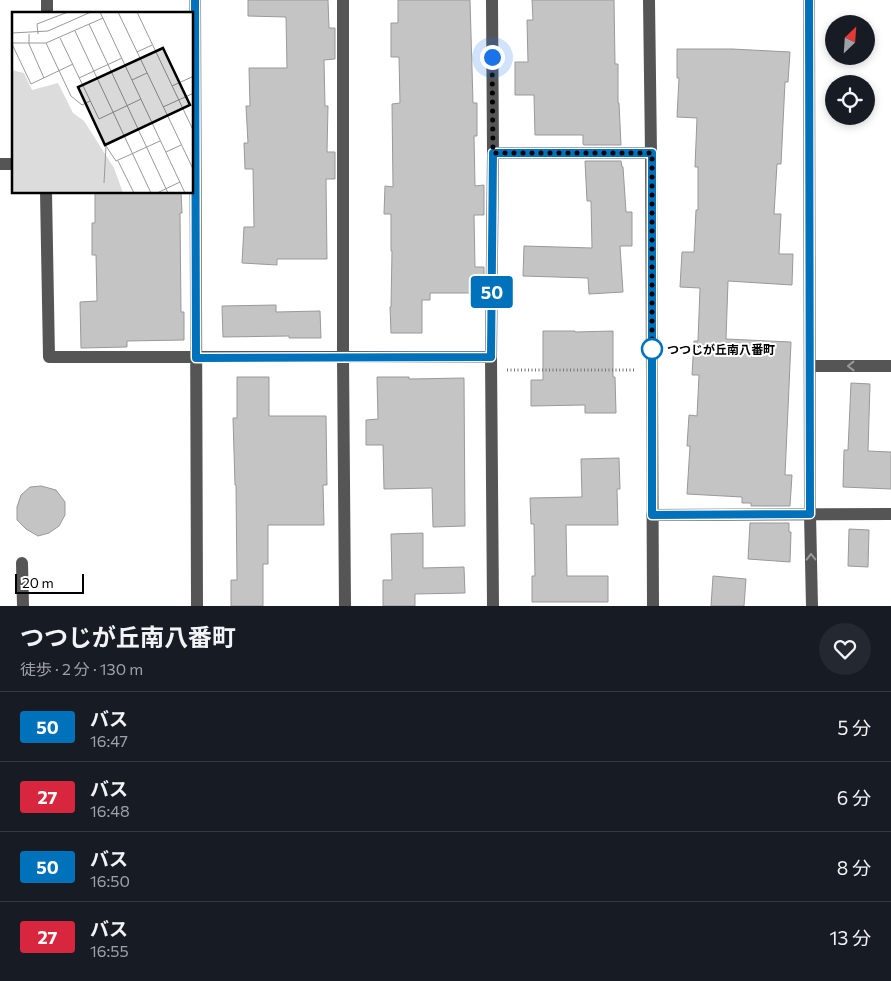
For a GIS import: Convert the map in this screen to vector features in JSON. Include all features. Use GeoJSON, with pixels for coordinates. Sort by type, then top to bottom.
{"type":"FeatureCollection","features":[{"type":"Feature","properties":{"kind":"street"},"geometry":{"type":"LineString","coordinates":[[195,0],[197,606]]}},
{"type":"Feature","properties":{"kind":"street"},"geometry":{"type":"LineString","coordinates":[[343,0],[346,606]]}},
{"type":"Feature","properties":{"kind":"street"},"geometry":{"type":"LineString","coordinates":[[492,0],[493,606]]}},
{"type":"Feature","properties":{"kind":"street"},"geometry":{"type":"LineString","coordinates":[[649,0],[652,153],[653,606]]}},
{"type":"Feature","properties":{"kind":"street"},"geometry":{"type":"LineString","coordinates":[[809,0],[810,514],[812,606]]}},
{"type":"Feature","properties":{"kind":"street"},"geometry":{"type":"LineString","coordinates":[[493,153],[652,153]]}},
{"type":"Feature","properties":{"kind":"street"},"geometry":{"type":"LineString","coordinates":[[46,194],[49,357],[344,357],[492,363]]}},
{"type":"Feature","properties":{"kind":"street"},"geometry":{"type":"LineString","coordinates":[[810,366],[891,366]]}},
{"type":"Feature","properties":{"kind":"street"},"geometry":{"type":"LineString","coordinates":[[652,515],[891,514]]}},
{"type":"Feature","properties":{"kind":"street"},"geometry":{"type":"LineString","coordinates":[[22,563],[23,606]]}},
{"type":"Feature","properties":{"kind":"path"},"geometry":{"type":"LineString","coordinates":[[492,363],[652,370]]}},
{"type":"Feature","properties":{"kind":"building"},"geometry":{"type":"Polygon","coordinates":[[[248,0],[328,0],[329,28],[335,28],[335,59],[324,60],[325,106],[328,106],[327,152],[335,152],[335,179],[326,179],[327,259],[277,259],[277,265],[242,263],[244,227],[254,227],[253,169],[245,169],[244,143],[248,143],[246,106],[250,106],[249,68],[287,68],[286,17],[248,16],[248,0]]]}},
{"type":"Feature","properties":{"kind":"building"},"geometry":{"type":"Polygon","coordinates":[[[398,0],[470,0],[473,103],[477,103],[477,136],[474,136],[475,186],[484,185],[484,215],[474,215],[475,267],[484,267],[484,293],[430,293],[430,300],[422,300],[422,333],[391,333],[391,214],[384,214],[385,186],[393,187],[392,104],[400,103],[399,57],[391,57],[391,23],[398,23],[398,0]]]}},
{"type":"Feature","properties":{"kind":"building"},"geometry":{"type":"Polygon","coordinates":[[[532,0],[614,0],[615,64],[618,64],[621,145],[584,145],[583,135],[535,135],[534,95],[515,95],[515,62],[528,62],[527,20],[533,20],[532,0]]]}},
{"type":"Feature","properties":{"kind":"building"},"geometry":{"type":"Polygon","coordinates":[[[677,49],[790,52],[788,82],[785,82],[781,164],[777,164],[774,214],[781,214],[779,254],[793,254],[792,285],[728,281],[726,339],[791,342],[785,475],[792,475],[790,506],[751,506],[751,503],[742,503],[742,497],[687,494],[690,446],[687,446],[689,415],[697,416],[699,375],[692,375],[694,341],[698,341],[700,288],[680,287],[682,252],[694,252],[696,210],[698,210],[698,167],[695,167],[697,118],[677,117],[679,78],[677,78],[677,49]]]}},
{"type":"Feature","properties":{"kind":"building"},"geometry":{"type":"Polygon","coordinates":[[[585,161],[621,161],[623,167],[626,212],[632,212],[632,246],[620,246],[623,292],[589,294],[588,278],[523,276],[524,246],[592,248],[591,201],[587,201],[585,161]]]}},
{"type":"Feature","properties":{"kind":"building"},"geometry":{"type":"Polygon","coordinates":[[[95,194],[181,194],[181,312],[184,312],[184,340],[127,341],[127,347],[81,348],[80,302],[97,301],[96,255],[92,255],[92,223],[95,223],[95,194]]]}},
{"type":"Feature","properties":{"kind":"building"},"geometry":{"type":"Polygon","coordinates":[[[276,305],[276,312],[320,311],[321,338],[289,338],[289,336],[223,337],[222,306],[276,305]]]}},
{"type":"Feature","properties":{"kind":"building"},"geometry":{"type":"Polygon","coordinates":[[[543,331],[613,331],[613,377],[615,377],[616,413],[585,413],[585,405],[531,406],[531,380],[543,380],[543,331]]]}},
{"type":"Feature","properties":{"kind":"building"},"geometry":{"type":"Polygon","coordinates":[[[237,377],[269,377],[269,416],[326,416],[327,485],[323,485],[324,525],[268,525],[268,564],[263,564],[263,606],[231,606],[231,580],[237,580],[233,418],[237,418],[237,377]]]}},
{"type":"Feature","properties":{"kind":"building"},"geometry":{"type":"Polygon","coordinates":[[[377,377],[409,377],[409,379],[464,378],[465,526],[433,527],[432,488],[384,489],[383,445],[366,445],[366,420],[378,419],[377,377]]]}},
{"type":"Feature","properties":{"kind":"building"},"geometry":{"type":"Polygon","coordinates":[[[851,383],[870,384],[868,451],[891,452],[891,489],[843,487],[844,450],[848,450],[851,383]]]}},
{"type":"Feature","properties":{"kind":"building"},"geometry":{"type":"Polygon","coordinates":[[[619,458],[620,489],[617,489],[618,525],[566,525],[567,576],[608,576],[608,602],[532,602],[532,576],[535,576],[534,524],[531,524],[530,498],[582,497],[581,459],[619,458]]]}},
{"type":"Feature","properties":{"kind":"building"},"geometry":{"type":"Polygon","coordinates":[[[41,486],[56,490],[65,502],[65,515],[59,526],[49,533],[38,536],[26,529],[17,520],[17,507],[21,495],[30,487],[41,486]]]}},
{"type":"Feature","properties":{"kind":"building"},"geometry":{"type":"Polygon","coordinates":[[[750,523],[789,523],[789,532],[791,532],[790,562],[748,559],[750,523]]]}},
{"type":"Feature","properties":{"kind":"building"},"geometry":{"type":"Polygon","coordinates":[[[849,529],[869,530],[868,567],[848,566],[849,529]]]}},
{"type":"Feature","properties":{"kind":"building"},"geometry":{"type":"Polygon","coordinates":[[[423,533],[423,568],[464,567],[465,593],[415,594],[415,606],[383,606],[383,580],[392,580],[391,534],[423,533]]]}},
{"type":"Feature","properties":{"kind":"building"},"geometry":{"type":"Polygon","coordinates":[[[713,576],[746,579],[744,606],[711,606],[713,576]]]}},
{"type":"Feature","properties":{"kind":"bus line","name":"50"},"geometry":{"type":"LineString","coordinates":[[195,0],[196,358],[491,357],[493,153],[652,153],[652,515],[810,514],[809,0]]}},
{"type":"Feature","properties":{"kind":"place","name":"つつじが丘南八番町"},"geometry":{"type":"Point","coordinates":[652,349]}},
{"type":"Feature","properties":{"kind":"route"},"geometry":{"type":"LineString","coordinates":[[492,57],[493,153],[652,153],[652,349]]}}]}
